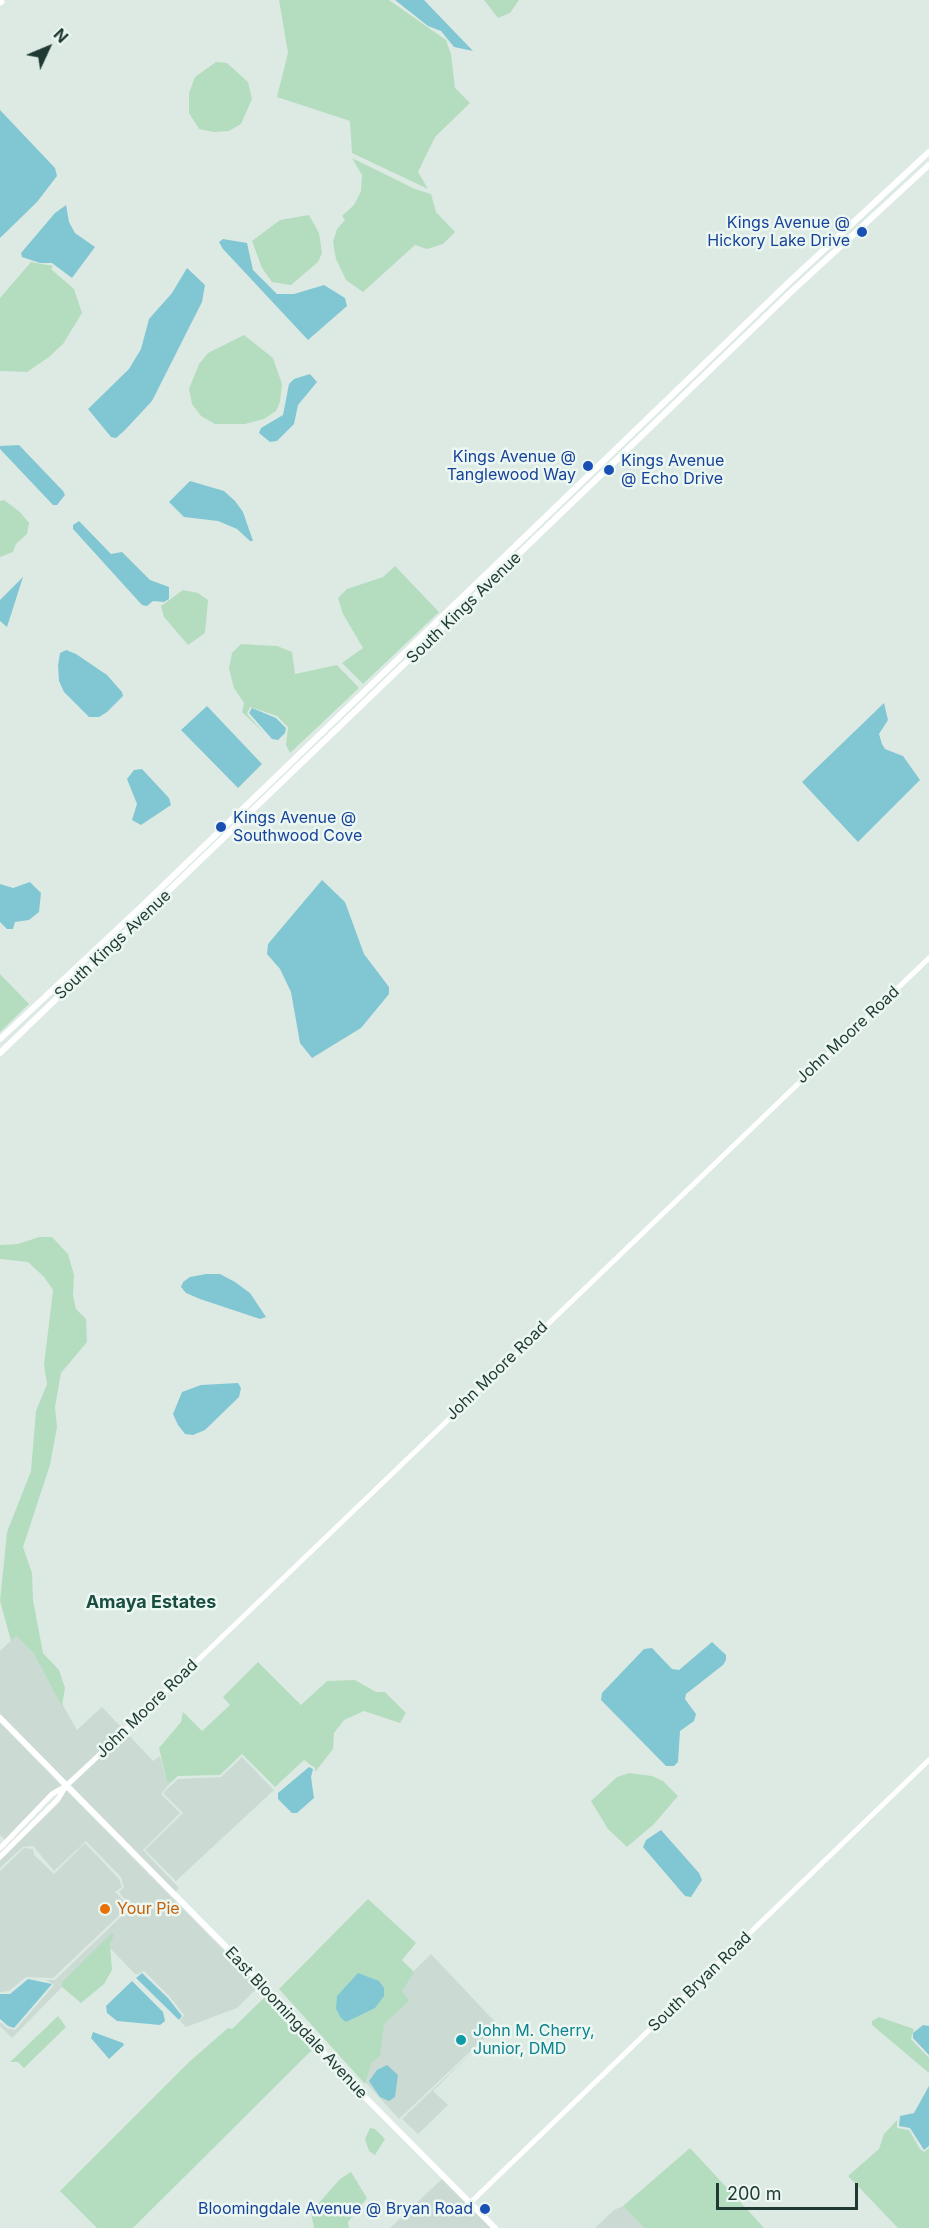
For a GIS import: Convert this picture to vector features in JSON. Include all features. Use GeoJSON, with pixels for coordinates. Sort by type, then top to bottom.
{"type":"FeatureCollection","features":[{"type":"Feature","properties":{"kind":"main road","name":"South Kings Avenue"},"geometry":{"type":"LineString","coordinates":[[0,1039],[469,592],[777,293],[929,152]]}},
{"type":"Feature","properties":{"kind":"main road","name":"South Kings Avenue"},"geometry":{"type":"LineString","coordinates":[[0,1053],[786,298],[929,165]]}},
{"type":"Feature","properties":{"kind":"main road"},"geometry":{"type":"LineString","coordinates":[[469,592],[474,598]]}},
{"type":"Feature","properties":{"kind":"main road","name":"East Bloomingdale Avenue"},"geometry":{"type":"LineString","coordinates":[[0,1718],[246,1967],[352,2084],[495,2228]]}},
{"type":"Feature","properties":{"kind":"street","name":"John Moore Road"},"geometry":{"type":"LineString","coordinates":[[0,1848],[52,1794],[66,1786],[929,958]]}},
{"type":"Feature","properties":{"kind":"street","name":"South Bryan Road"},"geometry":{"type":"LineString","coordinates":[[470,2203],[929,1760]]}},
{"type":"Feature","properties":{"kind":"street","name":"John Moore Road"},"geometry":{"type":"LineString","coordinates":[[0,1857],[58,1799],[66,1786]]}},
{"type":"Feature","properties":{"kind":"shaded area"},"geometry":{"type":"Polygon","coordinates":[[[16,1636],[34,1654],[77,1730],[102,1707],[123,1729],[66,1782],[0,1714],[0,1651],[16,1636]]]}},
{"type":"Feature","properties":{"kind":"shaded area"},"geometry":{"type":"Polygon","coordinates":[[[0,1722],[62,1786],[5,1840],[0,1835],[0,1722]]]}},
{"type":"Feature","properties":{"kind":"shaded area"},"geometry":{"type":"Polygon","coordinates":[[[126,1732],[153,1761],[160,1756],[167,1782],[170,1783],[161,1794],[180,1813],[143,1850],[179,1888],[175,1892],[70,1786],[126,1732]]]}},
{"type":"Feature","properties":{"kind":"shaded area"},"geometry":{"type":"Polygon","coordinates":[[[242,1757],[274,1790],[176,1881],[145,1850],[183,1813],[163,1793],[178,1779],[221,1777],[242,1757]]]}},
{"type":"Feature","properties":{"kind":"shaded area"},"geometry":{"type":"Polygon","coordinates":[[[66,1790],[259,1986],[237,2008],[186,2027],[180,2021],[184,2015],[169,1996],[144,1971],[136,1975],[110,1948],[110,1943],[64,1981],[62,1987],[12,2038],[0,2026],[0,2022],[7,2028],[15,2030],[54,1985],[46,1980],[55,1980],[131,1907],[119,1892],[124,1887],[121,1877],[86,1841],[54,1871],[33,1846],[23,1847],[0,1868],[0,1860],[59,1803],[66,1790]]]}},
{"type":"Feature","properties":{"kind":"shaded area"},"geometry":{"type":"Polygon","coordinates":[[[85,1843],[119,1879],[122,1887],[115,1892],[129,1906],[53,1978],[26,1977],[9,1991],[0,1992],[0,1871],[24,1848],[33,1849],[34,1855],[54,1874],[85,1843]]]}},
{"type":"Feature","properties":{"kind":"shaded area"},"geometry":{"type":"Polygon","coordinates":[[[431,1954],[498,2025],[399,2119],[335,2049],[431,1954]]]}},
{"type":"Feature","properties":{"kind":"shaded area"},"geometry":{"type":"Polygon","coordinates":[[[481,2043],[433,2091],[448,2105],[418,2134],[402,2119],[481,2043]]]}},
{"type":"Feature","properties":{"kind":"shaded area"},"geometry":{"type":"Polygon","coordinates":[[[442,2179],[491,2228],[390,2228],[442,2179]]]}},
{"type":"Feature","properties":{"kind":"shaded area"},"geometry":{"type":"Polygon","coordinates":[[[623,2206],[644,2228],[595,2228],[614,2210],[623,2206]]]}},
{"type":"Feature","properties":{"kind":"green space"},"geometry":{"type":"Polygon","coordinates":[[[279,0],[389,0],[446,40],[451,54],[455,88],[470,103],[435,137],[418,172],[428,189],[352,153],[350,121],[277,97],[288,53],[279,0]]]}},
{"type":"Feature","properties":{"kind":"green space"},"geometry":{"type":"Polygon","coordinates":[[[484,0],[519,0],[510,13],[498,18],[484,0]]]}},
{"type":"Feature","properties":{"kind":"green space"},"geometry":{"type":"Polygon","coordinates":[[[216,62],[227,63],[248,82],[252,99],[241,124],[229,131],[214,132],[199,129],[189,113],[189,93],[195,77],[216,62]]]}},
{"type":"Feature","properties":{"kind":"green space"},"geometry":{"type":"Polygon","coordinates":[[[352,158],[415,189],[431,194],[436,212],[455,232],[443,244],[427,249],[415,245],[363,292],[346,280],[336,259],[333,242],[337,229],[345,220],[342,216],[354,205],[361,191],[362,175],[352,158]]]}},
{"type":"Feature","properties":{"kind":"green space"},"geometry":{"type":"Polygon","coordinates":[[[309,215],[319,233],[322,253],[318,262],[291,285],[272,282],[262,268],[252,241],[280,220],[309,215]]]}},
{"type":"Feature","properties":{"kind":"green space"},"geometry":{"type":"Polygon","coordinates":[[[31,262],[53,266],[51,269],[74,289],[82,313],[63,344],[49,357],[27,372],[0,371],[0,298],[31,262]]]}},
{"type":"Feature","properties":{"kind":"green space"},"geometry":{"type":"Polygon","coordinates":[[[244,335],[273,358],[282,384],[280,402],[276,411],[264,419],[245,424],[215,424],[201,416],[192,404],[189,389],[199,364],[208,353],[244,335]]]}},
{"type":"Feature","properties":{"kind":"green space"},"geometry":{"type":"Polygon","coordinates":[[[4,500],[20,512],[29,523],[27,534],[16,544],[13,552],[0,557],[0,501],[4,500]]]}},
{"type":"Feature","properties":{"kind":"green space"},"geometry":{"type":"Polygon","coordinates":[[[395,566],[439,612],[363,684],[342,663],[363,648],[343,614],[338,598],[347,589],[383,577],[395,566]]]}},
{"type":"Feature","properties":{"kind":"green space"},"geometry":{"type":"Polygon","coordinates":[[[183,590],[198,593],[208,600],[205,633],[188,645],[164,617],[161,606],[183,590]]]}},
{"type":"Feature","properties":{"kind":"green space"},"geometry":{"type":"Polygon","coordinates":[[[241,644],[277,646],[292,652],[295,674],[337,665],[359,688],[290,753],[286,745],[288,727],[277,716],[250,707],[247,714],[264,733],[242,712],[244,703],[234,688],[229,669],[232,653],[241,644]]]}},
{"type":"Feature","properties":{"kind":"green space"},"geometry":{"type":"Polygon","coordinates":[[[0,974],[29,1004],[0,1032],[0,974]]]}},
{"type":"Feature","properties":{"kind":"green space"},"geometry":{"type":"Polygon","coordinates":[[[39,1237],[52,1237],[68,1254],[74,1275],[73,1296],[76,1309],[86,1319],[87,1342],[61,1373],[55,1407],[57,1427],[50,1465],[23,1547],[32,1573],[33,1600],[43,1653],[59,1670],[65,1688],[62,1706],[34,1654],[16,1636],[11,1641],[0,1601],[7,1532],[31,1471],[36,1411],[47,1384],[44,1365],[53,1290],[44,1277],[28,1262],[0,1259],[0,1245],[18,1244],[39,1237]]]}},
{"type":"Feature","properties":{"kind":"green space"},"geometry":{"type":"Polygon","coordinates":[[[258,1662],[301,1705],[327,1681],[355,1680],[376,1692],[385,1692],[406,1713],[400,1723],[364,1711],[344,1720],[334,1733],[333,1749],[315,1772],[315,1768],[304,1760],[275,1787],[242,1754],[220,1775],[178,1776],[170,1783],[167,1782],[159,1748],[181,1722],[183,1712],[202,1731],[230,1705],[223,1697],[258,1662]]]}},
{"type":"Feature","properties":{"kind":"green space"},"geometry":{"type":"Polygon","coordinates":[[[629,1773],[652,1776],[663,1781],[678,1796],[654,1824],[627,1847],[608,1829],[591,1801],[617,1777],[629,1773]]]}},
{"type":"Feature","properties":{"kind":"green space"},"geometry":{"type":"Polygon","coordinates":[[[368,1899],[416,1943],[402,1960],[414,1972],[402,1991],[409,2001],[384,2024],[380,2056],[371,2063],[365,2084],[279,1989],[368,1899]]]}},
{"type":"Feature","properties":{"kind":"green space"},"geometry":{"type":"Polygon","coordinates":[[[112,1933],[114,1935],[110,1943],[112,1970],[104,1984],[81,2003],[62,1987],[63,1981],[112,1933]]]}},
{"type":"Feature","properties":{"kind":"green space"},"geometry":{"type":"Polygon","coordinates":[[[267,1995],[315,2047],[133,2228],[97,2228],[60,2191],[189,2062],[228,2028],[232,2029],[267,1995]]]}},
{"type":"Feature","properties":{"kind":"green space"},"geometry":{"type":"Polygon","coordinates":[[[58,2016],[66,2027],[24,2068],[18,2062],[10,2062],[58,2016]]]}},
{"type":"Feature","properties":{"kind":"green space"},"geometry":{"type":"Polygon","coordinates":[[[879,2017],[914,2029],[911,2039],[929,2058],[929,2073],[872,2025],[872,2021],[879,2017]]]}},
{"type":"Feature","properties":{"kind":"green space"},"geometry":{"type":"Polygon","coordinates":[[[897,2120],[897,2128],[909,2130],[920,2149],[924,2152],[929,2148],[929,2228],[898,2228],[848,2176],[879,2149],[884,2134],[897,2120]]]}},
{"type":"Feature","properties":{"kind":"green space"},"geometry":{"type":"Polygon","coordinates":[[[370,2128],[375,2129],[385,2139],[375,2155],[369,2151],[365,2139],[370,2128]]]}},
{"type":"Feature","properties":{"kind":"green space"},"geometry":{"type":"Polygon","coordinates":[[[690,2148],[764,2228],[644,2228],[623,2206],[690,2148]]]}},
{"type":"Feature","properties":{"kind":"green space"},"geometry":{"type":"Polygon","coordinates":[[[351,2172],[367,2198],[348,2222],[349,2228],[314,2228],[311,2212],[340,2179],[351,2172]]]}},
{"type":"Feature","properties":{"kind":"water"},"geometry":{"type":"Polygon","coordinates":[[[395,0],[424,0],[473,51],[454,47],[441,31],[428,26],[395,0]]]}},
{"type":"Feature","properties":{"kind":"water"},"geometry":{"type":"Polygon","coordinates":[[[0,110],[55,168],[57,176],[37,202],[0,238],[0,110]]]}},
{"type":"Feature","properties":{"kind":"water"},"geometry":{"type":"Polygon","coordinates":[[[66,205],[69,222],[75,233],[95,247],[72,278],[52,263],[40,263],[22,257],[21,253],[55,213],[66,205]]]}},
{"type":"Feature","properties":{"kind":"water"},"geometry":{"type":"Polygon","coordinates":[[[223,239],[247,243],[253,270],[277,294],[294,294],[324,285],[345,298],[347,306],[308,340],[223,249],[219,242],[223,239]]]}},
{"type":"Feature","properties":{"kind":"water"},"geometry":{"type":"Polygon","coordinates":[[[187,268],[205,285],[202,302],[152,401],[116,438],[111,437],[88,409],[129,369],[141,349],[149,319],[172,293],[187,268]]]}},
{"type":"Feature","properties":{"kind":"water"},"geometry":{"type":"Polygon","coordinates":[[[310,374],[317,382],[298,405],[294,424],[277,441],[270,442],[259,433],[261,428],[283,415],[289,384],[294,379],[310,374]]]}},
{"type":"Feature","properties":{"kind":"water"},"geometry":{"type":"Polygon","coordinates":[[[19,445],[63,491],[65,495],[57,505],[53,505],[0,449],[0,446],[19,445]]]}},
{"type":"Feature","properties":{"kind":"water"},"geometry":{"type":"Polygon","coordinates":[[[190,481],[224,491],[235,501],[243,512],[253,541],[237,529],[218,521],[184,517],[169,502],[190,481]]]}},
{"type":"Feature","properties":{"kind":"water"},"geometry":{"type":"Polygon","coordinates":[[[79,521],[111,554],[122,552],[150,580],[169,587],[169,599],[164,602],[153,601],[147,606],[142,605],[73,529],[73,525],[79,521]]]}},
{"type":"Feature","properties":{"kind":"water"},"geometry":{"type":"Polygon","coordinates":[[[23,577],[7,627],[0,621],[0,600],[23,577]]]}},
{"type":"Feature","properties":{"kind":"water"},"geometry":{"type":"Polygon","coordinates":[[[66,650],[107,675],[122,692],[123,696],[99,717],[89,717],[64,692],[59,681],[58,666],[60,653],[66,650]]]}},
{"type":"Feature","properties":{"kind":"water"},"geometry":{"type":"Polygon","coordinates":[[[884,703],[888,720],[879,734],[882,744],[885,749],[903,756],[920,780],[858,842],[802,782],[884,703]]]}},
{"type":"Feature","properties":{"kind":"water"},"geometry":{"type":"Polygon","coordinates":[[[207,706],[262,764],[238,788],[181,730],[207,706]]]}},
{"type":"Feature","properties":{"kind":"water"},"geometry":{"type":"Polygon","coordinates":[[[252,708],[276,718],[286,728],[285,733],[278,740],[272,739],[249,713],[252,708]]]}},
{"type":"Feature","properties":{"kind":"water"},"geometry":{"type":"Polygon","coordinates":[[[142,769],[169,798],[171,805],[141,825],[132,820],[137,804],[127,779],[134,770],[142,769]]]}},
{"type":"Feature","properties":{"kind":"water"},"geometry":{"type":"Polygon","coordinates":[[[322,880],[345,902],[364,954],[389,987],[389,994],[361,1028],[312,1058],[300,1043],[291,992],[280,969],[267,954],[268,944],[322,880]]]}},
{"type":"Feature","properties":{"kind":"water"},"geometry":{"type":"Polygon","coordinates":[[[30,882],[41,893],[39,912],[29,920],[15,922],[13,929],[7,929],[0,922],[0,884],[13,888],[30,882]]]}},
{"type":"Feature","properties":{"kind":"water"},"geometry":{"type":"Polygon","coordinates":[[[220,1274],[235,1282],[250,1293],[266,1317],[260,1319],[200,1299],[186,1293],[181,1287],[183,1282],[190,1277],[220,1274]]]}},
{"type":"Feature","properties":{"kind":"water"},"geometry":{"type":"Polygon","coordinates":[[[238,1383],[241,1388],[239,1397],[205,1430],[193,1435],[185,1434],[173,1414],[182,1392],[201,1385],[238,1383]]]}},
{"type":"Feature","properties":{"kind":"water"},"geometry":{"type":"Polygon","coordinates":[[[712,1642],[726,1655],[726,1660],[723,1665],[686,1694],[685,1699],[696,1714],[694,1721],[680,1731],[678,1762],[674,1766],[666,1766],[601,1700],[602,1693],[644,1649],[652,1648],[672,1669],[679,1670],[712,1642]]]}},
{"type":"Feature","properties":{"kind":"water"},"geometry":{"type":"Polygon","coordinates":[[[309,1767],[313,1769],[311,1777],[314,1798],[297,1813],[292,1813],[278,1799],[278,1793],[309,1767]]]}},
{"type":"Feature","properties":{"kind":"water"},"geometry":{"type":"Polygon","coordinates":[[[661,1830],[699,1873],[702,1880],[691,1897],[685,1896],[643,1847],[646,1840],[661,1830]]]}},
{"type":"Feature","properties":{"kind":"water"},"geometry":{"type":"Polygon","coordinates":[[[142,1973],[168,1998],[182,2016],[179,2020],[136,1978],[142,1973]]]}},
{"type":"Feature","properties":{"kind":"water"},"geometry":{"type":"Polygon","coordinates":[[[358,1973],[379,1981],[384,1988],[384,1996],[375,2008],[346,2022],[336,2009],[337,1996],[358,1973]]]}},
{"type":"Feature","properties":{"kind":"water"},"geometry":{"type":"Polygon","coordinates":[[[28,1979],[52,1984],[14,2028],[8,2026],[0,2019],[0,1994],[10,1994],[28,1979]]]}},
{"type":"Feature","properties":{"kind":"water"},"geometry":{"type":"Polygon","coordinates":[[[132,1981],[163,2012],[165,2021],[160,2025],[117,2021],[107,2013],[106,2006],[132,1981]]]}},
{"type":"Feature","properties":{"kind":"water"},"geometry":{"type":"Polygon","coordinates":[[[923,2025],[929,2026],[929,2055],[913,2038],[913,2033],[923,2025]]]}},
{"type":"Feature","properties":{"kind":"water"},"geometry":{"type":"Polygon","coordinates":[[[93,2032],[124,2045],[109,2059],[91,2038],[93,2032]]]}},
{"type":"Feature","properties":{"kind":"water"},"geometry":{"type":"Polygon","coordinates":[[[387,2065],[398,2075],[395,2097],[389,2101],[380,2097],[369,2081],[377,2070],[387,2065]]]}},
{"type":"Feature","properties":{"kind":"water"},"geometry":{"type":"Polygon","coordinates":[[[929,2086],[929,2146],[924,2150],[910,2128],[899,2126],[900,2116],[914,2113],[929,2086]]]}},
{"type":"Feature","properties":{"kind":"place","name":"Kings Avenue @ Hickory Lake Drive"},"geometry":{"type":"Point","coordinates":[862,232]}},
{"type":"Feature","properties":{"kind":"place","name":"Kings Avenue @ Tanglewood Way"},"geometry":{"type":"Point","coordinates":[588,466]}},
{"type":"Feature","properties":{"kind":"place","name":"Kings Avenue @ Echo Drive"},"geometry":{"type":"Point","coordinates":[609,470]}},
{"type":"Feature","properties":{"kind":"place","name":"Kings Avenue @ Southwood Cove"},"geometry":{"type":"Point","coordinates":[221,827]}},
{"type":"Feature","properties":{"kind":"place","name":"Your Pie"},"geometry":{"type":"Point","coordinates":[105,1909]}},
{"type":"Feature","properties":{"kind":"place","name":"John M. Cherry, Junior, DMD"},"geometry":{"type":"Point","coordinates":[461,2040]}},
{"type":"Feature","properties":{"kind":"place","name":"Bloomingdale Avenue @ Bryan Road"},"geometry":{"type":"Point","coordinates":[485,2209]}},
{"type":"Feature","properties":{"kind":"district","name":"Amaya Estates"},"geometry":{"type":"Point","coordinates":[151,1603]}}]}
